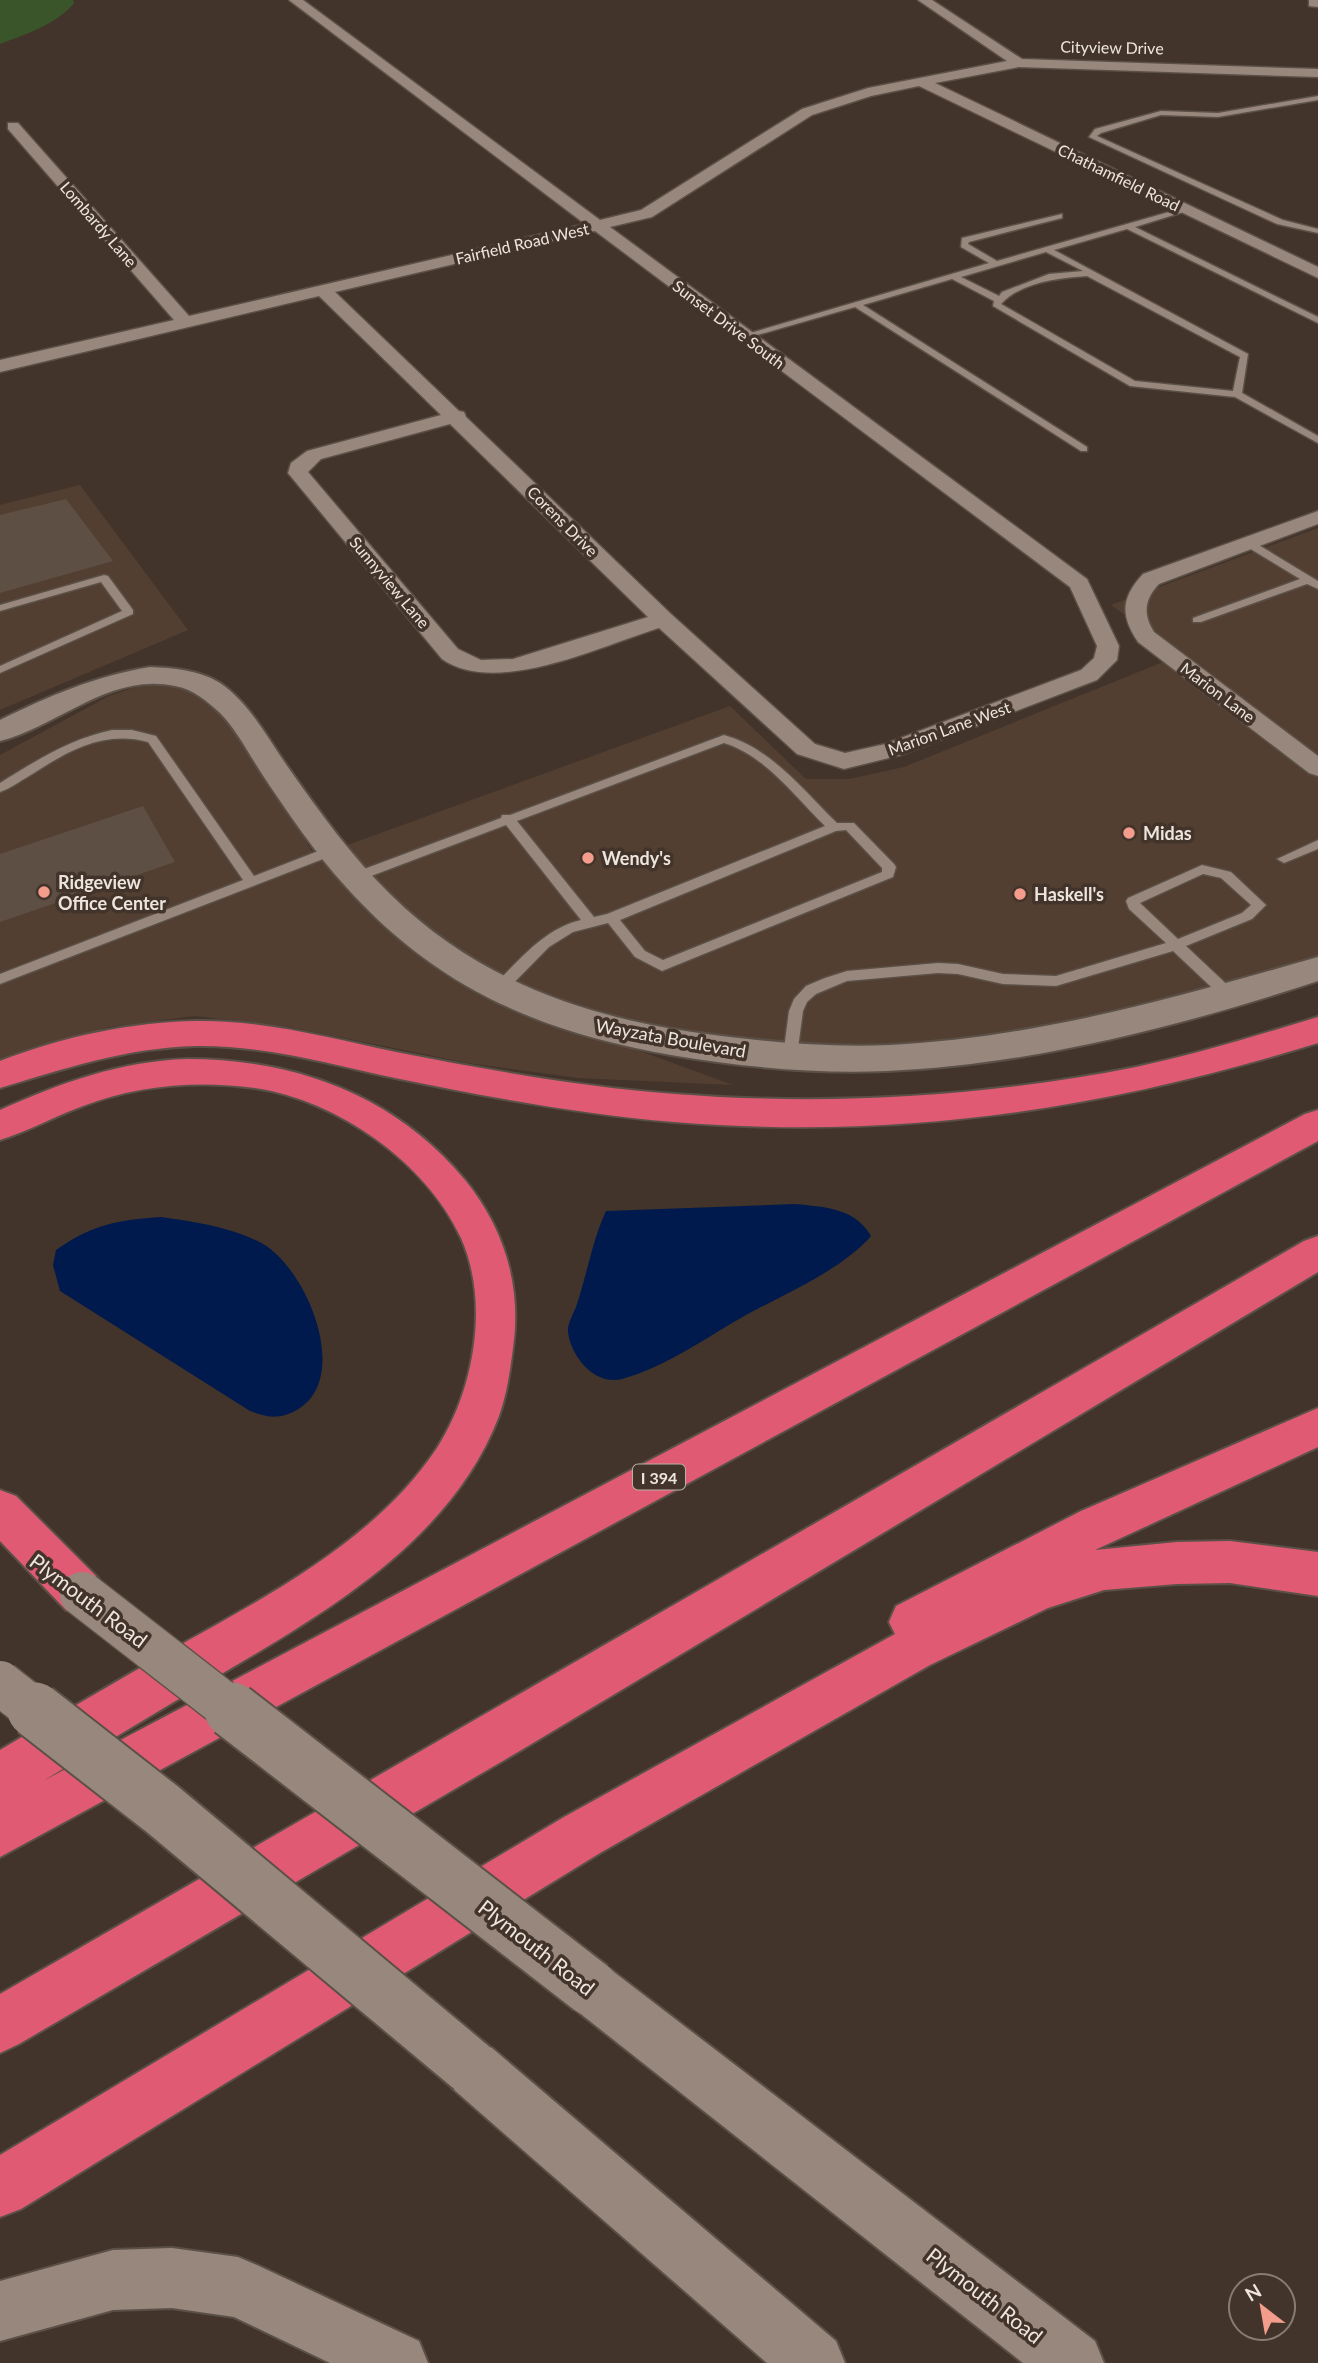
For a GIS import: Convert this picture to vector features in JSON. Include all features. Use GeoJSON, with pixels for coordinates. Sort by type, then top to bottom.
{"type":"FeatureCollection","features":[{"type":"Feature","properties":{"kind":"highway"},"geometry":{"type":"LineString","coordinates":[[0,1075],[64,1054],[117,1042],[222,1034],[273,1040],[410,1068],[583,1098],[744,1111],[883,1112],[998,1105],[1112,1086],[1241,1055],[1318,1030]]}},
{"type":"Feature","properties":{"kind":"highway"},"geometry":{"type":"LineString","coordinates":[[0,1126],[55,1103],[143,1075],[216,1073],[302,1084],[341,1099],[390,1130],[453,1194],[469,1217],[486,1255],[493,1275],[497,1316],[487,1383],[476,1420],[451,1461],[390,1532],[346,1568],[237,1639],[0,1778]]}},
{"type":"Feature","properties":{"kind":"highway","name":"I 394"},"geometry":{"type":"LineString","coordinates":[[0,1830],[1318,1124]]}},
{"type":"Feature","properties":{"kind":"highway"},"geometry":{"type":"LineString","coordinates":[[0,2025],[501,1735],[1318,1252]]}},
{"type":"Feature","properties":{"kind":"highway"},"geometry":{"type":"LineString","coordinates":[[582,1835],[811,1683],[897,1630],[1097,1526],[1318,1427]]}},
{"type":"Feature","properties":{"kind":"highway"},"geometry":{"type":"LineString","coordinates":[[0,1510],[82,1594]]}},
{"type":"Feature","properties":{"kind":"highway"},"geometry":{"type":"LineString","coordinates":[[0,2188],[582,1835],[914,1649],[1039,1589],[1104,1569],[1177,1563],[1230,1562],[1318,1574]]}},
{"type":"Feature","properties":{"kind":"street","name":"Sunset Drive South"},"geometry":{"type":"LineString","coordinates":[[295,0],[1079,584],[1108,646],[1105,660],[1089,675]]}},
{"type":"Feature","properties":{"kind":"street"},"geometry":{"type":"LineString","coordinates":[[927,0],[1020,63]]}},
{"type":"Feature","properties":{"kind":"street","name":"Fairfield Road West"},"geometry":{"type":"LineString","coordinates":[[0,366],[646,214],[663,206],[807,112],[845,97],[1020,63]]}},
{"type":"Feature","properties":{"kind":"street","name":"Cityview Drive"},"geometry":{"type":"LineString","coordinates":[[1020,63],[1318,73]]}},
{"type":"Feature","properties":{"kind":"street","name":"Chathamfield Road"},"geometry":{"type":"LineString","coordinates":[[921,82],[1318,272]]}},
{"type":"Feature","properties":{"kind":"street","name":"Lombardy Lane"},"geometry":{"type":"LineString","coordinates":[[13,126],[185,322]]}},
{"type":"Feature","properties":{"kind":"street","name":"Corens Drive"},"geometry":{"type":"LineString","coordinates":[[323,290],[457,416],[663,618],[806,749]]}},
{"type":"Feature","properties":{"kind":"street","name":"Sunnyview Lane"},"geometry":{"type":"LineString","coordinates":[[457,416],[314,455],[298,467],[298,473],[450,654],[474,667],[516,666],[663,618]]}},
{"type":"Feature","properties":{"kind":"street"},"geometry":{"type":"LineString","coordinates":[[1248,543],[1318,517]]}},
{"type":"Feature","properties":{"kind":"street","name":"Marion Lane"},"geometry":{"type":"LineString","coordinates":[[1248,543],[1151,579],[1137,592],[1132,605],[1135,622],[1146,638],[1318,768]]}},
{"type":"Feature","properties":{"kind":"street","name":"Wayzata Boulevard"},"geometry":{"type":"LineString","coordinates":[[0,732],[109,682],[163,675],[185,677],[204,684],[219,693],[233,709],[331,851],[353,878],[395,920],[439,955],[497,991],[551,1014],[624,1033],[697,1046],[790,1056],[867,1059],[1038,1040],[1145,1019],[1231,997],[1318,969]]}},
{"type":"Feature","properties":{"kind":"street","name":"Marion Lane West"},"geometry":{"type":"LineString","coordinates":[[806,749],[844,761],[892,750],[1089,675]]}},
{"type":"Feature","properties":{"kind":"street","name":"Plymouth Road"},"geometry":{"type":"LineString","coordinates":[[0,1533],[1073,2363]]}},
{"type":"Feature","properties":{"kind":"street"},"geometry":{"type":"LineString","coordinates":[[0,1683],[162,1809],[472,2068],[814,2363]]}},
{"type":"Feature","properties":{"kind":"street"},"geometry":{"type":"LineString","coordinates":[[0,2311],[113,2280],[172,2277],[237,2287],[367,2356]]}},
{"type":"Feature","properties":{"kind":"lane"},"geometry":{"type":"LineString","coordinates":[[1318,98],[1218,115],[1161,113],[1098,131],[1093,137],[1280,222],[1318,231]]}},
{"type":"Feature","properties":{"kind":"lane"},"geometry":{"type":"LineString","coordinates":[[744,336],[1186,209]]}},
{"type":"Feature","properties":{"kind":"lane"},"geometry":{"type":"LineString","coordinates":[[996,264],[964,245],[965,240],[1059,216]]}},
{"type":"Feature","properties":{"kind":"lane"},"geometry":{"type":"LineString","coordinates":[[1129,227],[1318,320]]}},
{"type":"Feature","properties":{"kind":"lane"},"geometry":{"type":"LineString","coordinates":[[1048,250],[1245,356],[1237,394]]}},
{"type":"Feature","properties":{"kind":"lane"},"geometry":{"type":"LineString","coordinates":[[1088,273],[1052,276],[1005,294],[996,304],[1133,384],[1237,394],[1318,440]]}},
{"type":"Feature","properties":{"kind":"lane"},"geometry":{"type":"LineString","coordinates":[[953,276],[999,300]]}},
{"type":"Feature","properties":{"kind":"lane"},"geometry":{"type":"LineString","coordinates":[[856,304],[1084,449]]}},
{"type":"Feature","properties":{"kind":"lane"},"geometry":{"type":"LineString","coordinates":[[1248,543],[1313,583]]}},
{"type":"Feature","properties":{"kind":"lane"},"geometry":{"type":"LineString","coordinates":[[0,608],[104,578],[129,612],[0,670]]}},
{"type":"Feature","properties":{"kind":"lane"},"geometry":{"type":"LineString","coordinates":[[1197,620],[1313,583]]}},
{"type":"Feature","properties":{"kind":"lane"},"geometry":{"type":"LineString","coordinates":[[0,788],[86,740],[112,731],[135,732],[152,740],[250,880]]}},
{"type":"Feature","properties":{"kind":"lane"},"geometry":{"type":"LineString","coordinates":[[353,878],[507,818],[724,739],[735,741],[753,753],[834,827]]}},
{"type":"Feature","properties":{"kind":"lane"},"geometry":{"type":"LineString","coordinates":[[507,818],[590,922]]}},
{"type":"Feature","properties":{"kind":"lane"},"geometry":{"type":"LineString","coordinates":[[497,991],[550,940],[569,928],[611,918],[834,827],[849,826],[889,867],[888,874],[662,966],[640,954],[611,918]]}},
{"type":"Feature","properties":{"kind":"lane"},"geometry":{"type":"LineString","coordinates":[[1283,859],[1318,844]]}},
{"type":"Feature","properties":{"kind":"lane"},"geometry":{"type":"LineString","coordinates":[[0,979],[250,880],[331,851]]}},
{"type":"Feature","properties":{"kind":"lane"},"geometry":{"type":"LineString","coordinates":[[790,1056],[796,1011],[801,999],[811,990],[830,981],[846,976],[938,968],[958,969],[1003,979],[1056,981],[1176,945],[1247,916],[1259,905],[1226,875],[1202,869],[1138,897],[1133,901],[1134,906],[1176,945],[1231,997]]}},
{"type":"Feature","properties":{"kind":"shaded area"},"geometry":{"type":"Polygon","coordinates":[[[80,485],[188,630],[0,710],[0,505],[80,485]]]}},
{"type":"Feature","properties":{"kind":"shaded area"},"geometry":{"type":"Polygon","coordinates":[[[1318,528],[1318,757],[1111,605],[1318,528]]]}},
{"type":"Feature","properties":{"kind":"shaded area"},"geometry":{"type":"Polygon","coordinates":[[[1173,658],[1318,768],[1318,969],[937,1053],[599,1036],[733,1085],[578,1078],[468,1063],[289,1027],[195,1016],[109,1027],[24,1051],[0,1062],[0,755],[109,696],[145,684],[184,678],[223,703],[313,853],[366,905],[331,851],[730,706],[806,779],[849,779],[904,767],[1173,658]]]}},
{"type":"Feature","properties":{"kind":"green space"},"geometry":{"type":"Polygon","coordinates":[[[0,0],[73,0],[74,3],[50,23],[0,44],[0,0]]]}},
{"type":"Feature","properties":{"kind":"water"},"geometry":{"type":"Polygon","coordinates":[[[795,1204],[828,1208],[848,1214],[871,1236],[829,1270],[686,1351],[638,1374],[622,1379],[603,1378],[594,1374],[579,1360],[570,1341],[568,1326],[606,1211],[795,1204]]]}},
{"type":"Feature","properties":{"kind":"water"},"geometry":{"type":"Polygon","coordinates":[[[161,1217],[214,1226],[251,1238],[280,1257],[295,1277],[318,1326],[322,1352],[321,1376],[312,1396],[295,1411],[272,1417],[250,1411],[60,1291],[53,1265],[56,1250],[82,1234],[106,1225],[161,1217]]]}},
{"type":"Feature","properties":{"kind":"building"},"geometry":{"type":"Polygon","coordinates":[[[66,499],[113,561],[0,593],[0,515],[66,499]]]}},
{"type":"Feature","properties":{"kind":"building","name":"Ridgeview Office Center"},"geometry":{"type":"Polygon","coordinates":[[[143,806],[175,862],[0,922],[0,854],[143,806]]]}},
{"type":"Feature","properties":{"kind":"place","name":"Midas"},"geometry":{"type":"Point","coordinates":[1129,833]}},
{"type":"Feature","properties":{"kind":"place","name":"Wendy's"},"geometry":{"type":"Point","coordinates":[588,858]}},
{"type":"Feature","properties":{"kind":"place","name":"Ridgeview Office Center"},"geometry":{"type":"Point","coordinates":[44,892]}},
{"type":"Feature","properties":{"kind":"place","name":"Haskell's"},"geometry":{"type":"Point","coordinates":[1020,894]}}]}
